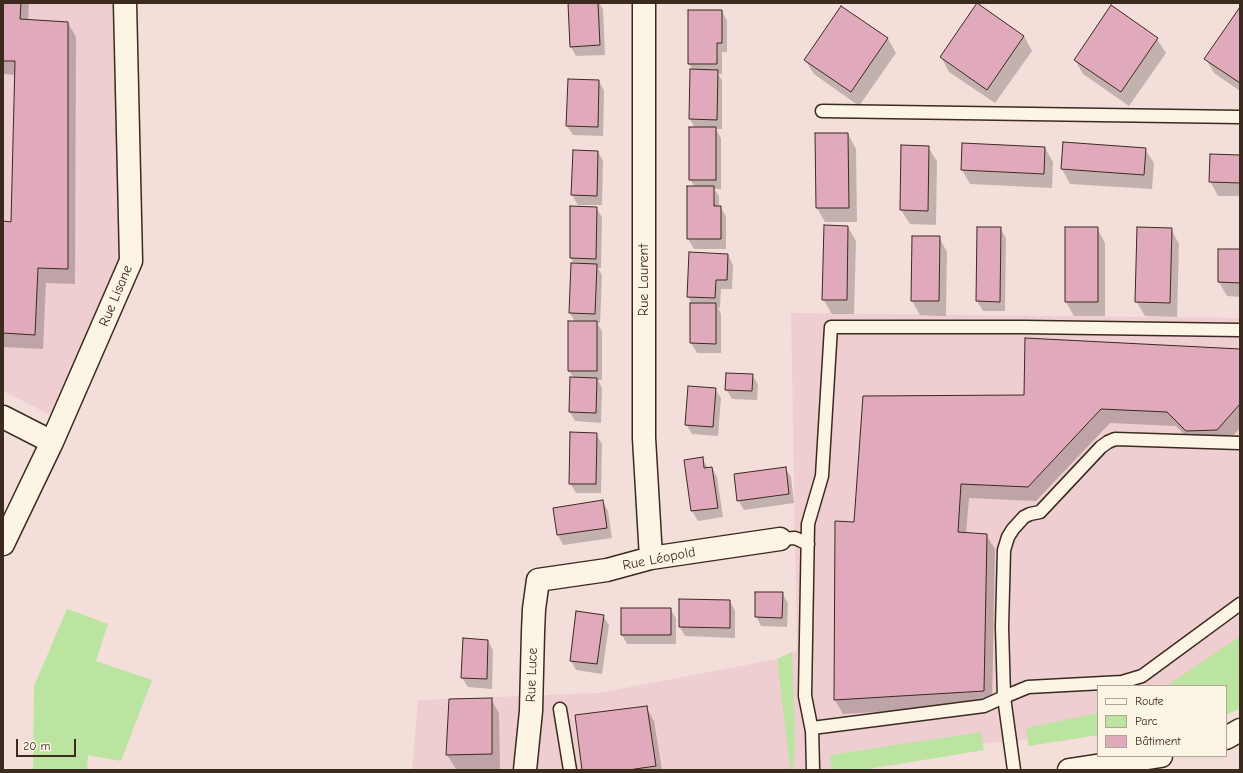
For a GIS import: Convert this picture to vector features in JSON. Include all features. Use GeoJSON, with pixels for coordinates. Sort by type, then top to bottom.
{"type":"FeatureCollection","features":[{"type":"Feature","properties":{"kind":"street","name":"Rue Lisane"},"geometry":{"type":"LineString","coordinates":[[3,544],[52,442],[131,261],[125,3]]}},
{"type":"Feature","properties":{"kind":"street","name":"Rue Laurent"},"geometry":{"type":"LineString","coordinates":[[644,3],[644,438],[651,558]]}},
{"type":"Feature","properties":{"kind":"street"},"geometry":{"type":"LineString","coordinates":[[3,417],[52,442]]}},
{"type":"Feature","properties":{"kind":"street","name":"Rue Léopold"},"geometry":{"type":"LineString","coordinates":[[538,580],[607,570],[651,558],[780,539]]}},
{"type":"Feature","properties":{"kind":"street","name":"Rue Luce"},"geometry":{"type":"LineString","coordinates":[[524,770],[531,711],[534,617],[538,580]]}},
{"type":"Feature","properties":{"kind":"street"},"geometry":{"type":"LineString","coordinates":[[1227,737],[1240,730]]}},
{"type":"Feature","properties":{"kind":"street"},"geometry":{"type":"LineString","coordinates":[[1227,748],[1240,746]]}},
{"type":"Feature","properties":{"kind":"street"},"geometry":{"type":"LineString","coordinates":[[1069,770],[1154,757]]}},
{"type":"Feature","properties":{"kind":"lane"},"geometry":{"type":"LineString","coordinates":[[822,111],[1240,117]]}},
{"type":"Feature","properties":{"kind":"lane"},"geometry":{"type":"LineString","coordinates":[[813,770],[812,731],[805,696],[808,524],[822,476],[831,327],[1024,327],[1240,330]]}},
{"type":"Feature","properties":{"kind":"lane"},"geometry":{"type":"LineString","coordinates":[[1014,770],[1004,697],[1002,628],[1004,550],[1008,537],[1024,517],[1040,512],[1101,447],[1115,439],[1240,443]]}},
{"type":"Feature","properties":{"kind":"lane"},"geometry":{"type":"LineString","coordinates":[[780,539],[795,538],[808,544]]}},
{"type":"Feature","properties":{"kind":"lane"},"geometry":{"type":"LineString","coordinates":[[812,731],[812,728],[984,706],[1028,687],[1122,682],[1142,676],[1240,604]]}},
{"type":"Feature","properties":{"kind":"lane"},"geometry":{"type":"LineString","coordinates":[[560,709],[570,770]]}},
{"type":"Feature","properties":{"kind":"shaded area"},"geometry":{"type":"Polygon","coordinates":[[[3,3],[125,3],[131,261],[54,417],[3,391],[3,3]]]}},
{"type":"Feature","properties":{"kind":"shaded area"},"geometry":{"type":"Polygon","coordinates":[[[791,313],[1240,318],[1240,676],[1226,685],[1097,685],[1097,729],[990,743],[831,770],[412,770],[418,700],[599,693],[777,659],[797,650],[791,313]]]}},
{"type":"Feature","properties":{"kind":"green space"},"geometry":{"type":"Polygon","coordinates":[[[67,609],[108,624],[96,661],[152,680],[121,761],[88,755],[87,770],[33,770],[34,686],[67,609]]]}},
{"type":"Feature","properties":{"kind":"green space"},"geometry":{"type":"Polygon","coordinates":[[[1240,636],[1240,708],[1227,714],[1227,685],[1168,685],[1240,636]]]}},
{"type":"Feature","properties":{"kind":"green space"},"geometry":{"type":"Polygon","coordinates":[[[792,652],[795,747],[793,770],[779,770],[790,768],[777,659],[792,652]]]}},
{"type":"Feature","properties":{"kind":"green space"},"geometry":{"type":"Polygon","coordinates":[[[1097,713],[1097,735],[1029,746],[1026,728],[1097,713]]]}},
{"type":"Feature","properties":{"kind":"green space"},"geometry":{"type":"Polygon","coordinates":[[[981,732],[984,750],[862,770],[831,770],[830,755],[981,732]]]}},
{"type":"Feature","properties":{"kind":"building"},"geometry":{"type":"Polygon","coordinates":[[[3,3],[21,3],[20,19],[68,22],[68,269],[38,268],[35,335],[3,333],[3,221],[11,222],[15,61],[3,61],[3,3]]]}},
{"type":"Feature","properties":{"kind":"building"},"geometry":{"type":"Polygon","coordinates":[[[568,3],[598,3],[600,45],[570,47],[568,3]]]}},
{"type":"Feature","properties":{"kind":"building"},"geometry":{"type":"Polygon","coordinates":[[[977,3],[1024,36],[987,90],[940,57],[977,3]]]}},
{"type":"Feature","properties":{"kind":"building"},"geometry":{"type":"Polygon","coordinates":[[[1111,5],[1158,38],[1121,92],[1074,60],[1111,5]]]}},
{"type":"Feature","properties":{"kind":"building"},"geometry":{"type":"Polygon","coordinates":[[[841,6],[888,38],[851,92],[804,60],[841,6]]]}},
{"type":"Feature","properties":{"kind":"building"},"geometry":{"type":"Polygon","coordinates":[[[1240,7],[1240,83],[1204,59],[1240,7]]]}},
{"type":"Feature","properties":{"kind":"building"},"geometry":{"type":"Polygon","coordinates":[[[688,10],[722,10],[722,43],[717,43],[717,64],[688,64],[688,10]]]}},
{"type":"Feature","properties":{"kind":"building"},"geometry":{"type":"Polygon","coordinates":[[[690,69],[718,70],[717,120],[689,119],[690,69]]]}},
{"type":"Feature","properties":{"kind":"building"},"geometry":{"type":"Polygon","coordinates":[[[568,79],[599,80],[598,127],[566,126],[568,79]]]}},
{"type":"Feature","properties":{"kind":"building"},"geometry":{"type":"Polygon","coordinates":[[[689,127],[716,127],[716,180],[689,180],[689,127]]]}},
{"type":"Feature","properties":{"kind":"building"},"geometry":{"type":"Polygon","coordinates":[[[815,133],[848,133],[849,208],[816,208],[815,133]]]}},
{"type":"Feature","properties":{"kind":"building"},"geometry":{"type":"Polygon","coordinates":[[[1063,142],[1146,148],[1144,175],[1061,169],[1063,142]]]}},
{"type":"Feature","properties":{"kind":"building"},"geometry":{"type":"Polygon","coordinates":[[[962,143],[1045,147],[1044,174],[961,170],[962,143]]]}},
{"type":"Feature","properties":{"kind":"building"},"geometry":{"type":"Polygon","coordinates":[[[901,145],[929,146],[928,211],[900,210],[901,145]]]}},
{"type":"Feature","properties":{"kind":"building"},"geometry":{"type":"Polygon","coordinates":[[[573,150],[598,151],[597,196],[571,195],[573,150]]]}},
{"type":"Feature","properties":{"kind":"building"},"geometry":{"type":"Polygon","coordinates":[[[1210,154],[1240,155],[1240,183],[1209,182],[1210,154]]]}},
{"type":"Feature","properties":{"kind":"building"},"geometry":{"type":"Polygon","coordinates":[[[687,186],[714,186],[714,206],[721,206],[721,239],[687,239],[687,186]]]}},
{"type":"Feature","properties":{"kind":"building"},"geometry":{"type":"Polygon","coordinates":[[[570,206],[597,207],[596,259],[570,258],[570,206]]]}},
{"type":"Feature","properties":{"kind":"building"},"geometry":{"type":"Polygon","coordinates":[[[824,225],[848,226],[847,300],[822,300],[824,225]]]}},
{"type":"Feature","properties":{"kind":"building"},"geometry":{"type":"Polygon","coordinates":[[[977,227],[1001,227],[1000,302],[976,301],[977,227]]]}},
{"type":"Feature","properties":{"kind":"building"},"geometry":{"type":"Polygon","coordinates":[[[1065,227],[1098,227],[1098,302],[1065,302],[1065,227]]]}},
{"type":"Feature","properties":{"kind":"building"},"geometry":{"type":"Polygon","coordinates":[[[1137,227],[1172,228],[1170,303],[1135,302],[1137,227]]]}},
{"type":"Feature","properties":{"kind":"building"},"geometry":{"type":"Polygon","coordinates":[[[912,236],[940,236],[939,301],[911,301],[912,236]]]}},
{"type":"Feature","properties":{"kind":"building"},"geometry":{"type":"Polygon","coordinates":[[[1218,249],[1240,249],[1240,283],[1218,282],[1218,249]]]}},
{"type":"Feature","properties":{"kind":"building"},"geometry":{"type":"Polygon","coordinates":[[[689,252],[728,254],[727,280],[716,280],[715,298],[687,297],[689,252]]]}},
{"type":"Feature","properties":{"kind":"building"},"geometry":{"type":"Polygon","coordinates":[[[571,263],[597,264],[595,314],[569,313],[571,263]]]}},
{"type":"Feature","properties":{"kind":"building"},"geometry":{"type":"Polygon","coordinates":[[[690,303],[716,303],[716,344],[690,343],[690,303]]]}},
{"type":"Feature","properties":{"kind":"building"},"geometry":{"type":"Polygon","coordinates":[[[568,321],[597,321],[597,371],[568,371],[568,321]]]}},
{"type":"Feature","properties":{"kind":"building"},"geometry":{"type":"Polygon","coordinates":[[[1025,338],[1240,349],[1240,404],[1217,430],[1186,431],[1167,412],[1101,409],[1028,487],[961,484],[958,532],[987,534],[984,691],[834,700],[835,521],[854,522],[863,396],[1024,395],[1025,338]]]}},
{"type":"Feature","properties":{"kind":"building"},"geometry":{"type":"Polygon","coordinates":[[[726,373],[753,374],[752,391],[725,390],[726,373]]]}},
{"type":"Feature","properties":{"kind":"building"},"geometry":{"type":"Polygon","coordinates":[[[570,377],[597,378],[596,413],[569,412],[570,377]]]}},
{"type":"Feature","properties":{"kind":"building"},"geometry":{"type":"Polygon","coordinates":[[[688,386],[716,388],[713,427],[685,425],[688,386]]]}},
{"type":"Feature","properties":{"kind":"building"},"geometry":{"type":"Polygon","coordinates":[[[570,432],[597,433],[596,484],[569,484],[570,432]]]}},
{"type":"Feature","properties":{"kind":"building"},"geometry":{"type":"Polygon","coordinates":[[[703,457],[704,468],[712,467],[718,508],[691,511],[684,460],[703,457]]]}},
{"type":"Feature","properties":{"kind":"building"},"geometry":{"type":"Polygon","coordinates":[[[786,467],[789,494],[737,501],[734,474],[786,467]]]}},
{"type":"Feature","properties":{"kind":"building"},"geometry":{"type":"Polygon","coordinates":[[[603,500],[607,528],[557,535],[553,508],[603,500]]]}},
{"type":"Feature","properties":{"kind":"building"},"geometry":{"type":"Polygon","coordinates":[[[755,592],[783,592],[782,618],[755,617],[755,592]]]}},
{"type":"Feature","properties":{"kind":"building"},"geometry":{"type":"Polygon","coordinates":[[[679,599],[730,600],[730,628],[679,627],[679,599]]]}},
{"type":"Feature","properties":{"kind":"building"},"geometry":{"type":"Polygon","coordinates":[[[621,608],[671,608],[671,635],[621,635],[621,608]]]}},
{"type":"Feature","properties":{"kind":"building"},"geometry":{"type":"Polygon","coordinates":[[[576,611],[604,615],[597,664],[570,661],[576,611]]]}},
{"type":"Feature","properties":{"kind":"building"},"geometry":{"type":"Polygon","coordinates":[[[463,638],[488,640],[487,679],[461,678],[463,638]]]}},
{"type":"Feature","properties":{"kind":"building"},"geometry":{"type":"Polygon","coordinates":[[[492,698],[492,754],[446,755],[449,699],[492,698]]]}},
{"type":"Feature","properties":{"kind":"building"},"geometry":{"type":"Polygon","coordinates":[[[647,706],[656,766],[628,770],[582,770],[575,715],[647,706]]]}}]}
